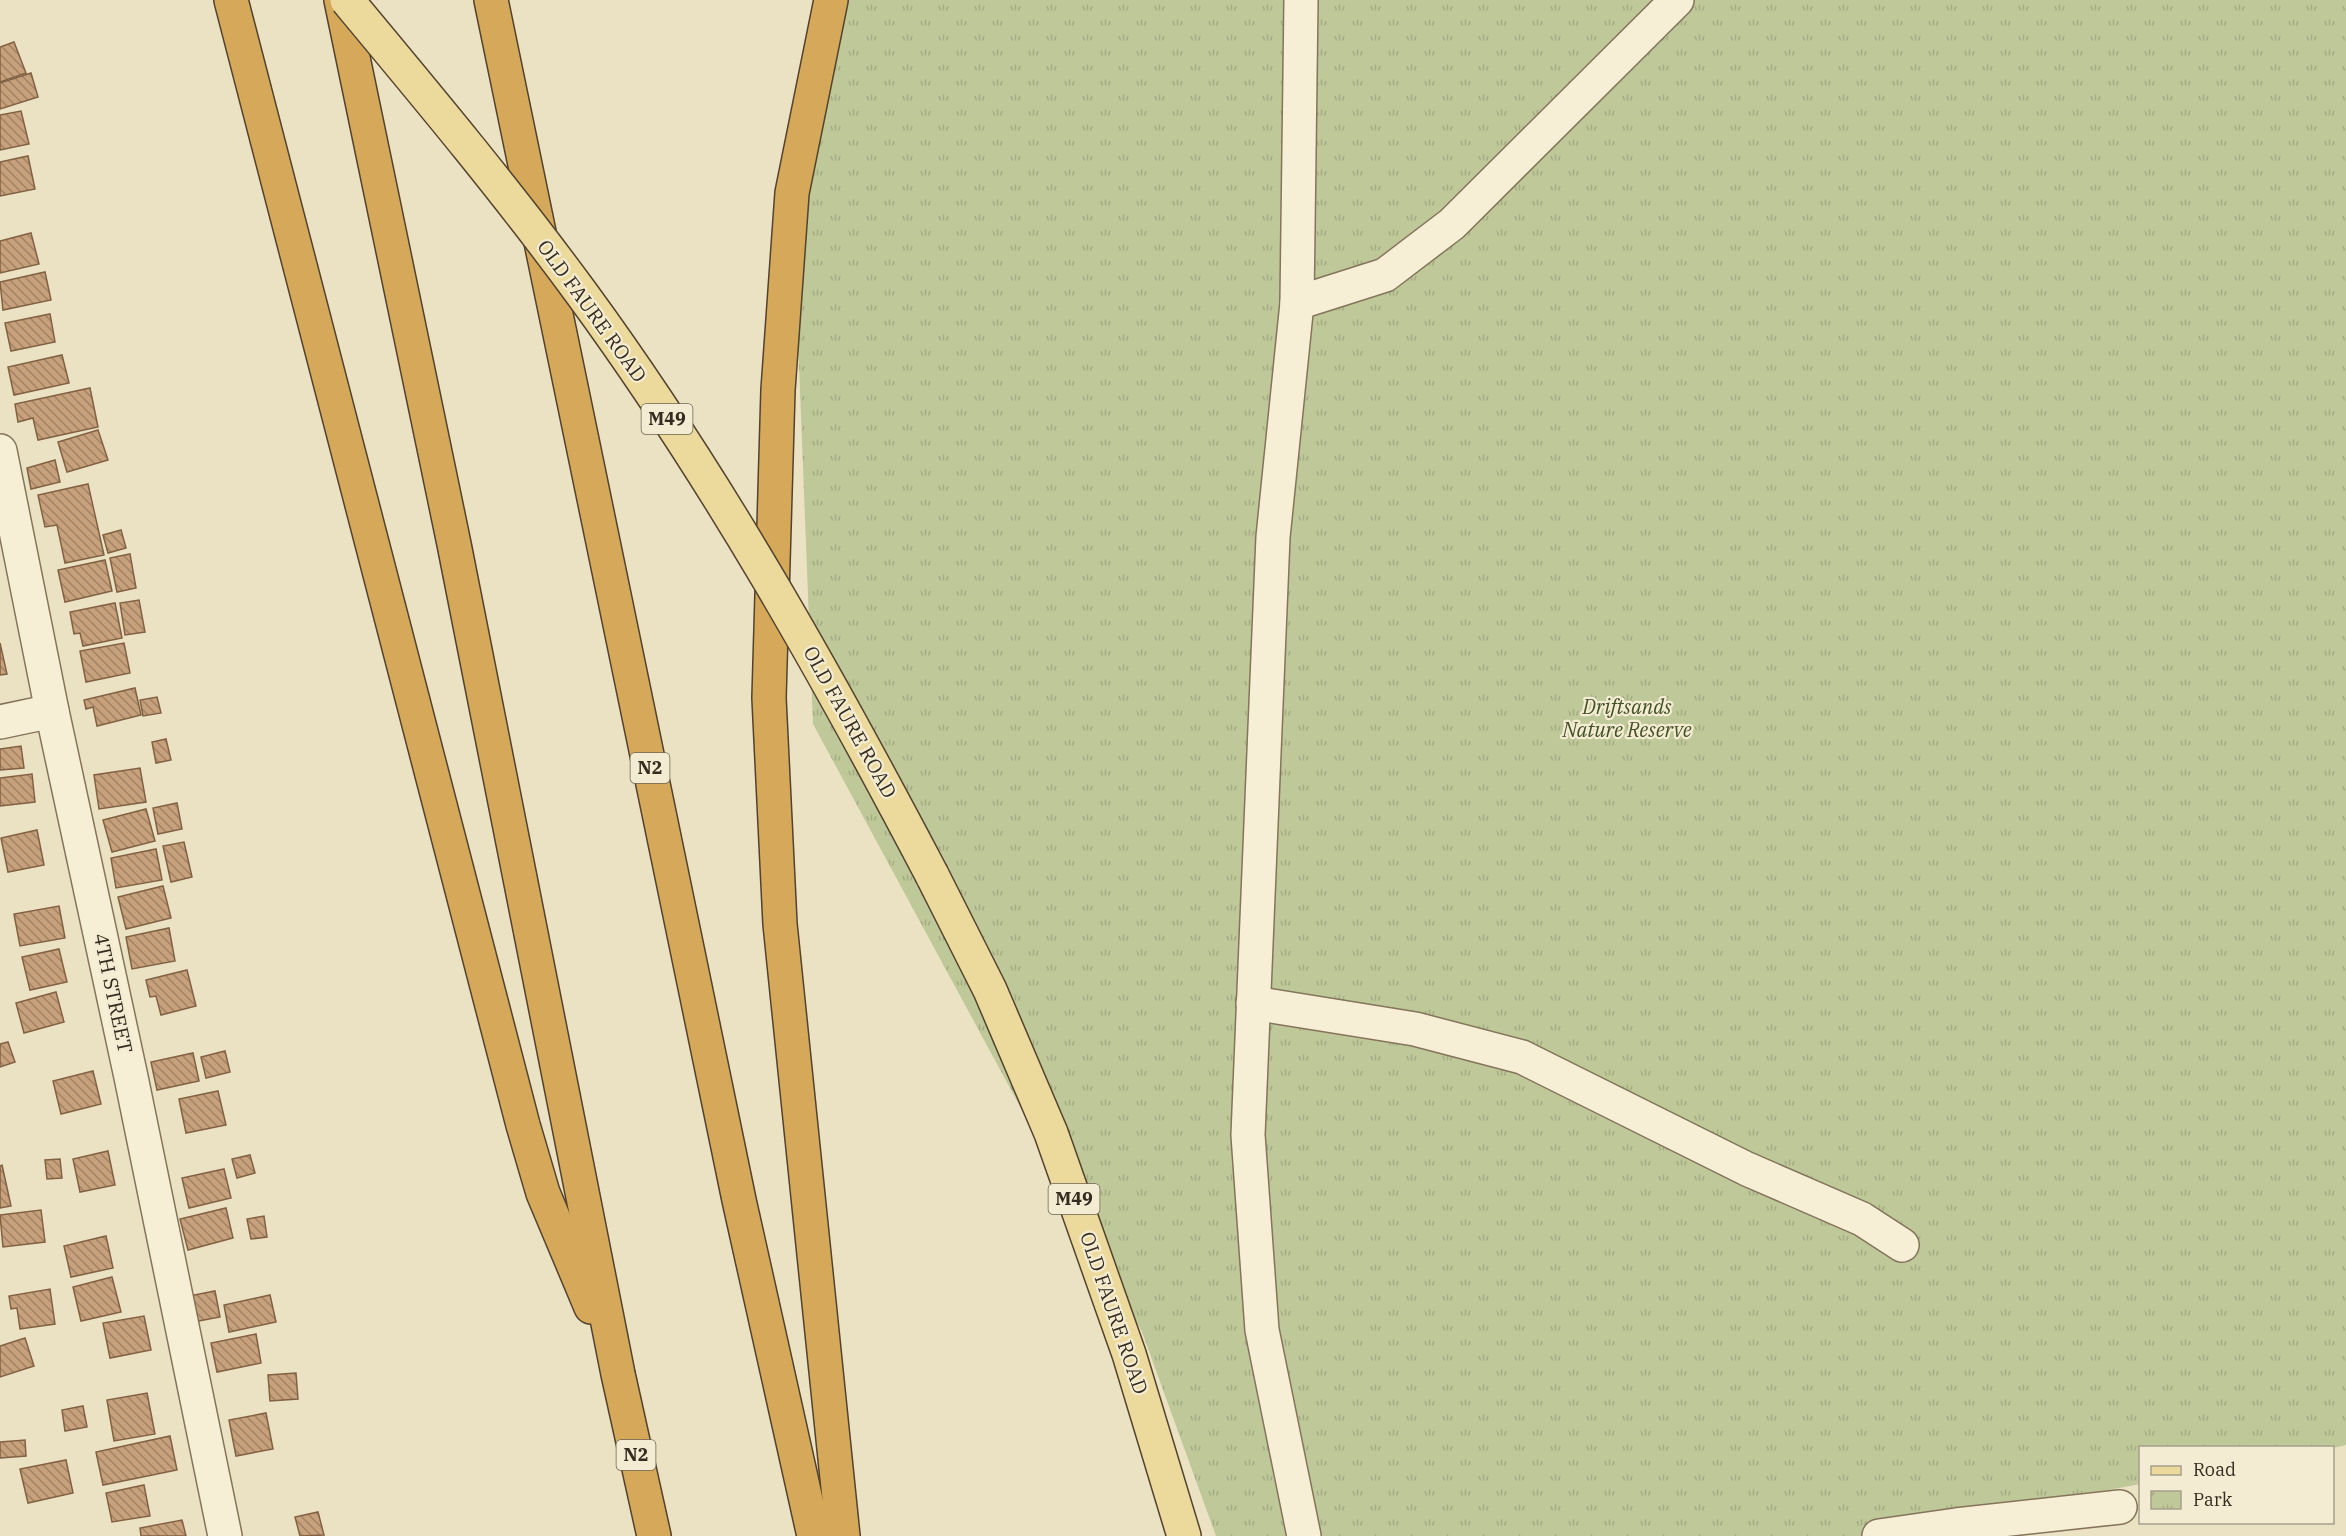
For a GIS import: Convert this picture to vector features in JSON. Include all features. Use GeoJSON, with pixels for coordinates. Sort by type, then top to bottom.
{"type":"FeatureCollection","features":[{"type":"Feature","properties":{"kind":"highway"},"geometry":{"type":"LineString","coordinates":[[231,0],[523,1125],[543,1193],[618,1374]]}},
{"type":"Feature","properties":{"kind":"highway","name":"N2"},"geometry":{"type":"LineString","coordinates":[[341,0],[454,544],[618,1374],[654,1536]]}},
{"type":"Feature","properties":{"kind":"highway","name":"N2"},"geometry":{"type":"LineString","coordinates":[[491,0],[737,1189],[814,1536]]}},
{"type":"Feature","properties":{"kind":"highway"},"geometry":{"type":"LineString","coordinates":[[831,0],[792,193],[778,390],[769,698],[780,924],[843,1536]]}},
{"type":"Feature","properties":{"kind":"main road","name":"OLD FAURE ROAD"},"geometry":{"type":"LineString","coordinates":[[347,0],[471,149],[582,294],[648,389],[755,554],[851,723],[990,990],[1051,1133],[1129,1354],[1184,1536]]}},
{"type":"Feature","properties":{"kind":"street"},"geometry":{"type":"LineString","coordinates":[[1301,0],[1297,303],[1273,537],[1268,704],[1248,1135],[1262,1330],[1304,1536]]}},
{"type":"Feature","properties":{"kind":"street"},"geometry":{"type":"LineString","coordinates":[[1297,303],[1385,275],[1452,224],[1677,0]]}},
{"type":"Feature","properties":{"kind":"street","name":"4TH STREET"},"geometry":{"type":"LineString","coordinates":[[0,451],[52,711],[131,1077],[225,1536]]}},
{"type":"Feature","properties":{"kind":"street"},"geometry":{"type":"LineString","coordinates":[[0,722],[52,711]]}},
{"type":"Feature","properties":{"kind":"street"},"geometry":{"type":"LineString","coordinates":[[1253,1003],[1415,1029],[1522,1057],[1748,1169],[1862,1220],[1902,1245]]}},
{"type":"Feature","properties":{"kind":"street"},"geometry":{"type":"LineString","coordinates":[[1879,1536],[2120,1507]]}},
{"type":"Feature","properties":{"kind":"green space","name":"Driftsands Nature Reserve"},"geometry":{"type":"Polygon","coordinates":[[[843,0],[2346,0],[2346,1445],[2334,1448],[2139,1446],[2139,1484],[1870,1536],[1216,1536],[1142,1332],[813,724],[794,235],[843,0]]]}},
{"type":"Feature","properties":{"kind":"building"},"geometry":{"type":"Polygon","coordinates":[[[14,42],[26,73],[0,82],[0,47],[14,42]]]}},
{"type":"Feature","properties":{"kind":"building"},"geometry":{"type":"Polygon","coordinates":[[[31,73],[38,97],[0,109],[0,83],[31,73]]]}},
{"type":"Feature","properties":{"kind":"building"},"geometry":{"type":"Polygon","coordinates":[[[21,111],[29,144],[0,150],[0,115],[21,111]]]}},
{"type":"Feature","properties":{"kind":"building"},"geometry":{"type":"Polygon","coordinates":[[[28,156],[35,189],[0,196],[0,162],[28,156]]]}},
{"type":"Feature","properties":{"kind":"building"},"geometry":{"type":"Polygon","coordinates":[[[31,233],[39,264],[0,273],[0,241],[31,233]]]}},
{"type":"Feature","properties":{"kind":"building"},"geometry":{"type":"Polygon","coordinates":[[[45,272],[51,300],[3,310],[0,282],[45,272]]]}},
{"type":"Feature","properties":{"kind":"building"},"geometry":{"type":"Polygon","coordinates":[[[50,314],[55,342],[11,351],[5,323],[50,314]]]}},
{"type":"Feature","properties":{"kind":"building"},"geometry":{"type":"Polygon","coordinates":[[[62,355],[69,383],[14,395],[8,367],[62,355]]]}},
{"type":"Feature","properties":{"kind":"building"},"geometry":{"type":"Polygon","coordinates":[[[90,388],[98,427],[38,440],[33,418],[18,422],[15,404],[90,388]]]}},
{"type":"Feature","properties":{"kind":"building"},"geometry":{"type":"Polygon","coordinates":[[[98,430],[108,460],[67,472],[58,442],[98,430]]]}},
{"type":"Feature","properties":{"kind":"building"},"geometry":{"type":"Polygon","coordinates":[[[55,460],[60,482],[31,489],[27,468],[55,460]]]}},
{"type":"Feature","properties":{"kind":"building"},"geometry":{"type":"Polygon","coordinates":[[[88,484],[104,555],[65,563],[57,525],[45,527],[38,495],[88,484]]]}},
{"type":"Feature","properties":{"kind":"building"},"geometry":{"type":"Polygon","coordinates":[[[121,530],[126,548],[108,553],[103,535],[121,530]]]}},
{"type":"Feature","properties":{"kind":"building"},"geometry":{"type":"Polygon","coordinates":[[[130,554],[136,588],[117,592],[110,558],[130,554]]]}},
{"type":"Feature","properties":{"kind":"building"},"geometry":{"type":"Polygon","coordinates":[[[105,560],[112,591],[65,602],[58,570],[105,560]]]}},
{"type":"Feature","properties":{"kind":"building"},"geometry":{"type":"Polygon","coordinates":[[[139,600],[145,632],[125,635],[120,603],[139,600]]]}},
{"type":"Feature","properties":{"kind":"building"},"geometry":{"type":"Polygon","coordinates":[[[115,603],[122,638],[83,646],[80,633],[74,634],[70,612],[115,603]]]}},
{"type":"Feature","properties":{"kind":"building"},"geometry":{"type":"Polygon","coordinates":[[[0,643],[7,674],[0,675],[0,643]]]}},
{"type":"Feature","properties":{"kind":"building"},"geometry":{"type":"Polygon","coordinates":[[[124,643],[130,673],[86,682],[80,651],[124,643]]]}},
{"type":"Feature","properties":{"kind":"building"},"geometry":{"type":"Polygon","coordinates":[[[135,688],[141,715],[97,726],[93,707],[86,709],[84,700],[135,688]]]}},
{"type":"Feature","properties":{"kind":"building"},"geometry":{"type":"Polygon","coordinates":[[[157,697],[161,713],[143,716],[140,700],[157,697]]]}},
{"type":"Feature","properties":{"kind":"building"},"geometry":{"type":"Polygon","coordinates":[[[166,739],[171,760],[156,763],[152,742],[166,739]]]}},
{"type":"Feature","properties":{"kind":"building"},"geometry":{"type":"Polygon","coordinates":[[[21,746],[24,768],[0,770],[0,749],[21,746]]]}},
{"type":"Feature","properties":{"kind":"building"},"geometry":{"type":"Polygon","coordinates":[[[140,768],[146,802],[99,809],[94,775],[140,768]]]}},
{"type":"Feature","properties":{"kind":"building"},"geometry":{"type":"Polygon","coordinates":[[[32,774],[35,802],[0,806],[0,778],[32,774]]]}},
{"type":"Feature","properties":{"kind":"building"},"geometry":{"type":"Polygon","coordinates":[[[177,803],[182,829],[158,834],[153,808],[177,803]]]}},
{"type":"Feature","properties":{"kind":"building"},"geometry":{"type":"Polygon","coordinates":[[[146,809],[155,841],[112,852],[103,820],[146,809]]]}},
{"type":"Feature","properties":{"kind":"building"},"geometry":{"type":"Polygon","coordinates":[[[37,830],[44,865],[8,872],[1,838],[37,830]]]}},
{"type":"Feature","properties":{"kind":"building"},"geometry":{"type":"Polygon","coordinates":[[[184,842],[192,877],[171,882],[163,846],[184,842]]]}},
{"type":"Feature","properties":{"kind":"building"},"geometry":{"type":"Polygon","coordinates":[[[156,849],[162,880],[116,888],[111,858],[156,849]]]}},
{"type":"Feature","properties":{"kind":"building"},"geometry":{"type":"Polygon","coordinates":[[[163,886],[171,918],[126,929],[118,897],[163,886]]]}},
{"type":"Feature","properties":{"kind":"building"},"geometry":{"type":"Polygon","coordinates":[[[59,906],[65,938],[20,946],[14,914],[59,906]]]}},
{"type":"Feature","properties":{"kind":"building"},"geometry":{"type":"Polygon","coordinates":[[[169,928],[175,961],[132,969],[126,937],[169,928]]]}},
{"type":"Feature","properties":{"kind":"building"},"geometry":{"type":"Polygon","coordinates":[[[59,949],[67,982],[30,990],[22,957],[59,949]]]}},
{"type":"Feature","properties":{"kind":"building"},"geometry":{"type":"Polygon","coordinates":[[[187,970],[196,1006],[161,1015],[156,996],[150,997],[146,980],[187,970]]]}},
{"type":"Feature","properties":{"kind":"building"},"geometry":{"type":"Polygon","coordinates":[[[56,992],[64,1022],[24,1033],[16,1003],[56,992]]]}},
{"type":"Feature","properties":{"kind":"building"},"geometry":{"type":"Polygon","coordinates":[[[8,1042],[15,1062],[0,1067],[0,1044],[8,1042]]]}},
{"type":"Feature","properties":{"kind":"building"},"geometry":{"type":"Polygon","coordinates":[[[225,1051],[230,1072],[206,1078],[201,1057],[225,1051]]]}},
{"type":"Feature","properties":{"kind":"building"},"geometry":{"type":"Polygon","coordinates":[[[193,1053],[199,1081],[157,1090],[151,1062],[193,1053]]]}},
{"type":"Feature","properties":{"kind":"building"},"geometry":{"type":"Polygon","coordinates":[[[93,1071],[101,1104],[61,1114],[53,1081],[93,1071]]]}},
{"type":"Feature","properties":{"kind":"building"},"geometry":{"type":"Polygon","coordinates":[[[218,1091],[226,1125],[186,1133],[179,1099],[218,1091]]]}},
{"type":"Feature","properties":{"kind":"building"},"geometry":{"type":"Polygon","coordinates":[[[108,1151],[115,1185],[80,1192],[73,1159],[108,1151]]]}},
{"type":"Feature","properties":{"kind":"building"},"geometry":{"type":"Polygon","coordinates":[[[250,1155],[255,1173],[237,1178],[232,1159],[250,1155]]]}},
{"type":"Feature","properties":{"kind":"building"},"geometry":{"type":"Polygon","coordinates":[[[60,1159],[62,1178],[47,1179],[45,1160],[60,1159]]]}},
{"type":"Feature","properties":{"kind":"building"},"geometry":{"type":"Polygon","coordinates":[[[2,1165],[11,1206],[0,1208],[0,1166],[2,1165]]]}},
{"type":"Feature","properties":{"kind":"building"},"geometry":{"type":"Polygon","coordinates":[[[224,1169],[231,1198],[189,1208],[182,1178],[224,1169]]]}},
{"type":"Feature","properties":{"kind":"building"},"geometry":{"type":"Polygon","coordinates":[[[226,1208],[233,1238],[188,1250],[180,1219],[226,1208]]]}},
{"type":"Feature","properties":{"kind":"building"},"geometry":{"type":"Polygon","coordinates":[[[41,1210],[45,1242],[3,1247],[0,1215],[41,1210]]]}},
{"type":"Feature","properties":{"kind":"building"},"geometry":{"type":"Polygon","coordinates":[[[264,1216],[267,1237],[251,1239],[247,1219],[264,1216]]]}},
{"type":"Feature","properties":{"kind":"building"},"geometry":{"type":"Polygon","coordinates":[[[106,1236],[113,1268],[71,1277],[64,1246],[106,1236]]]}},
{"type":"Feature","properties":{"kind":"building"},"geometry":{"type":"Polygon","coordinates":[[[112,1277],[121,1312],[81,1321],[73,1287],[112,1277]]]}},
{"type":"Feature","properties":{"kind":"building"},"geometry":{"type":"Polygon","coordinates":[[[50,1289],[55,1324],[20,1329],[17,1308],[11,1309],[9,1296],[50,1289]]]}},
{"type":"Feature","properties":{"kind":"building"},"geometry":{"type":"Polygon","coordinates":[[[215,1291],[220,1317],[193,1322],[189,1296],[215,1291]]]}},
{"type":"Feature","properties":{"kind":"building"},"geometry":{"type":"Polygon","coordinates":[[[270,1295],[276,1322],[229,1332],[224,1305],[270,1295]]]}},
{"type":"Feature","properties":{"kind":"building"},"geometry":{"type":"Polygon","coordinates":[[[144,1316],[151,1350],[110,1358],[103,1323],[144,1316]]]}},
{"type":"Feature","properties":{"kind":"building"},"geometry":{"type":"Polygon","coordinates":[[[256,1334],[261,1363],[217,1372],[211,1343],[256,1334]]]}},
{"type":"Feature","properties":{"kind":"building"},"geometry":{"type":"Polygon","coordinates":[[[25,1338],[34,1366],[0,1377],[0,1346],[25,1338]]]}},
{"type":"Feature","properties":{"kind":"building"},"geometry":{"type":"Polygon","coordinates":[[[296,1373],[298,1399],[270,1401],[268,1375],[296,1373]]]}},
{"type":"Feature","properties":{"kind":"building"},"geometry":{"type":"Polygon","coordinates":[[[147,1393],[155,1434],[114,1441],[107,1400],[147,1393]]]}},
{"type":"Feature","properties":{"kind":"building"},"geometry":{"type":"Polygon","coordinates":[[[83,1406],[87,1427],[65,1431],[62,1410],[83,1406]]]}},
{"type":"Feature","properties":{"kind":"building"},"geometry":{"type":"Polygon","coordinates":[[[266,1413],[273,1449],[236,1456],[229,1420],[266,1413]]]}},
{"type":"Feature","properties":{"kind":"building"},"geometry":{"type":"Polygon","coordinates":[[[170,1436],[177,1470],[103,1485],[96,1452],[170,1436]]]}},
{"type":"Feature","properties":{"kind":"building"},"geometry":{"type":"Polygon","coordinates":[[[25,1440],[26,1456],[0,1458],[0,1442],[25,1440]]]}},
{"type":"Feature","properties":{"kind":"building"},"geometry":{"type":"Polygon","coordinates":[[[66,1460],[73,1493],[28,1503],[20,1469],[66,1460]]]}},
{"type":"Feature","properties":{"kind":"building"},"geometry":{"type":"Polygon","coordinates":[[[144,1485],[150,1516],[112,1522],[106,1493],[144,1485]]]}},
{"type":"Feature","properties":{"kind":"building"},"geometry":{"type":"Polygon","coordinates":[[[318,1512],[324,1535],[300,1536],[295,1517],[318,1512]]]}},
{"type":"Feature","properties":{"kind":"building"},"geometry":{"type":"Polygon","coordinates":[[[182,1520],[186,1536],[141,1536],[140,1528],[182,1520]]]}}]}
